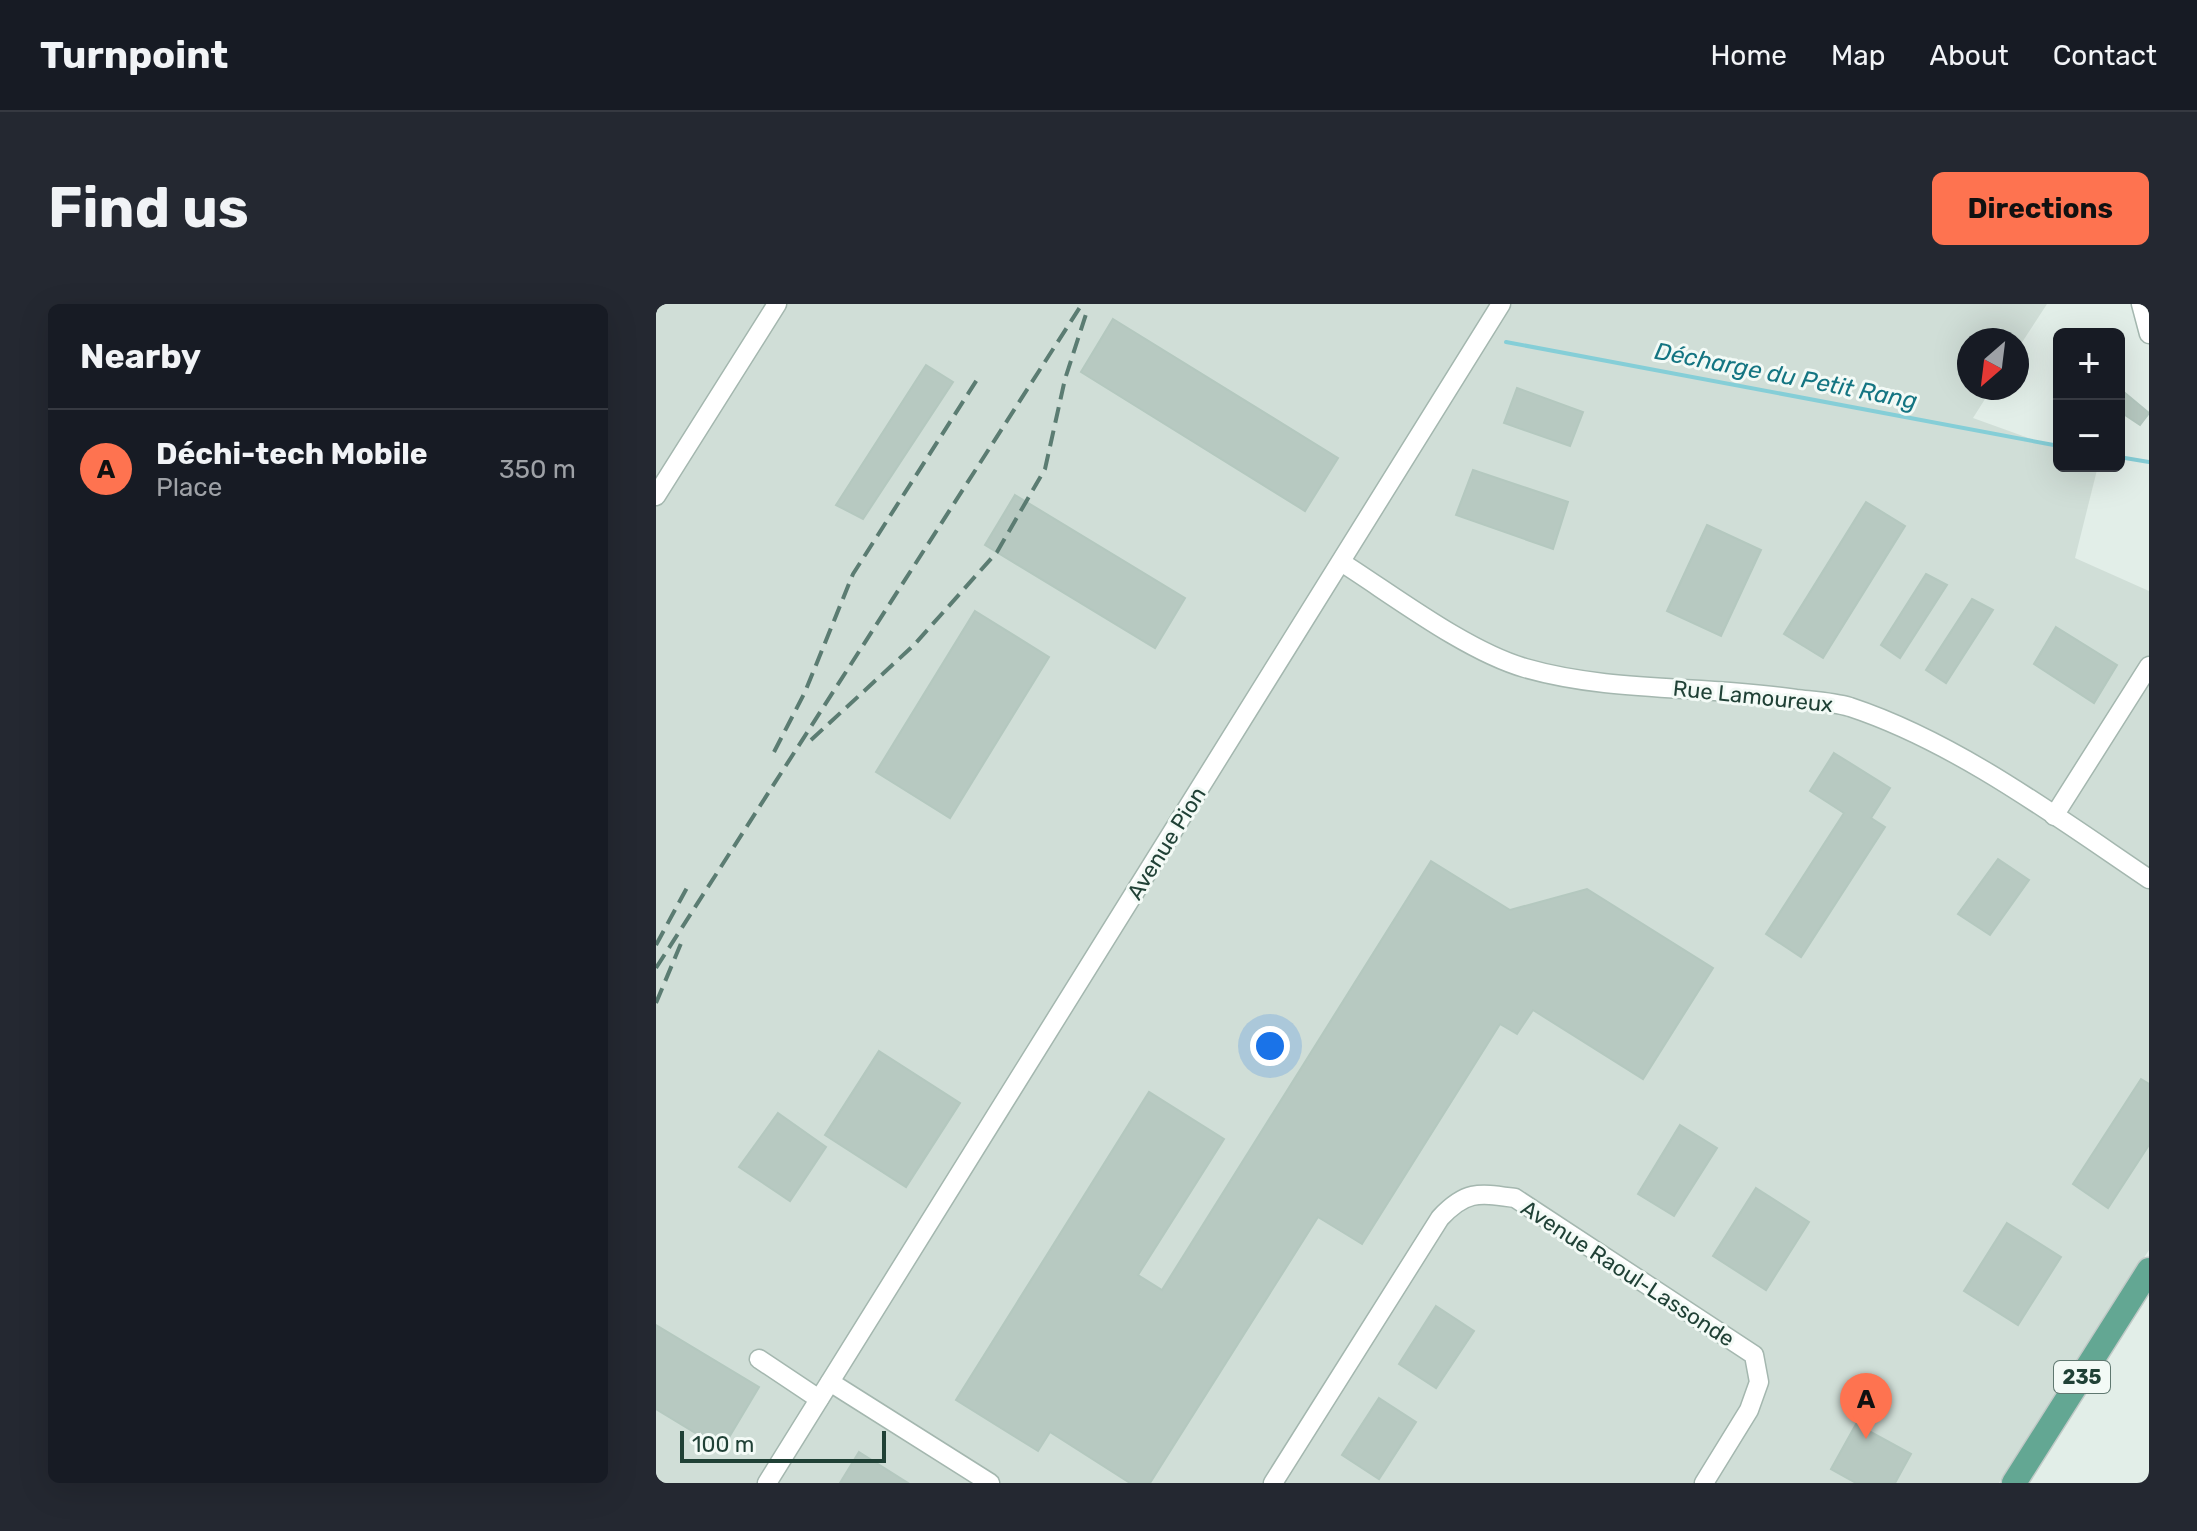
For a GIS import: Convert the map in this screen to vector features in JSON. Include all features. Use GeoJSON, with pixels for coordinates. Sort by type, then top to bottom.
{"type":"FeatureCollection","features":[{"type":"Feature","properties":{"kind":"main road","name":"235"},"geometry":{"type":"LineString","coordinates":[[2014,1483],[2149,1270]]}},
{"type":"Feature","properties":{"kind":"street"},"geometry":{"type":"LineString","coordinates":[[656,496],[777,304]]}},
{"type":"Feature","properties":{"kind":"street","name":"Avenue Pion"},"geometry":{"type":"LineString","coordinates":[[767,1483],[1501,304]]}},
{"type":"Feature","properties":{"kind":"street"},"geometry":{"type":"LineString","coordinates":[[2141,304],[2149,334]]}},
{"type":"Feature","properties":{"kind":"street","name":"Rue Lamoureux"},"geometry":{"type":"LineString","coordinates":[[1341,562],[1465,640],[1523,668],[1589,681],[1756,693],[1848,706],[1927,739],[2054,816],[2149,879]]}},
{"type":"Feature","properties":{"kind":"street"},"geometry":{"type":"LineString","coordinates":[[2054,816],[2149,666]]}},
{"type":"Feature","properties":{"kind":"street","name":"Avenue Raoul-Lassonde"},"geometry":{"type":"LineString","coordinates":[[1273,1483],[1440,1218],[1456,1201],[1478,1193],[1515,1198],[1754,1355],[1759,1382],[1749,1410],[1704,1483]]}},
{"type":"Feature","properties":{"kind":"street"},"geometry":{"type":"LineString","coordinates":[[759,1359],[819,1399]]}},
{"type":"Feature","properties":{"kind":"street"},"geometry":{"type":"LineString","coordinates":[[830,1382],[990,1483]]}},
{"type":"Feature","properties":{"kind":"shaded area"},"geometry":{"type":"Polygon","coordinates":[[[656,304],[2047,304],[2029,332],[2029,328],[1957,328],[1957,400],[1984,400],[1973,418],[2053,447],[2053,472],[2096,472],[2075,558],[2149,591],[2149,1250],[1999,1483],[656,1483],[656,304]]]}},
{"type":"Feature","properties":{"kind":"building"},"geometry":{"type":"Polygon","coordinates":[[[1113,319],[1338,458],[1305,511],[1081,372],[1113,319]]]}},
{"type":"Feature","properties":{"kind":"building"},"geometry":{"type":"Polygon","coordinates":[[[926,365],[953,382],[863,519],[836,505],[926,365]]]}},
{"type":"Feature","properties":{"kind":"building"},"geometry":{"type":"Polygon","coordinates":[[[1517,388],[1583,412],[1570,446],[1504,423],[1517,388]]]}},
{"type":"Feature","properties":{"kind":"building"},"geometry":{"type":"Polygon","coordinates":[[[2125,393],[2149,413],[2140,425],[2125,415],[2125,393]]]}},
{"type":"Feature","properties":{"kind":"building"},"geometry":{"type":"Polygon","coordinates":[[[1473,470],[1568,502],[1553,549],[1456,515],[1473,470]]]}},
{"type":"Feature","properties":{"kind":"building"},"geometry":{"type":"Polygon","coordinates":[[[1015,495],[1185,598],[1155,648],[985,545],[1015,495]]]}},
{"type":"Feature","properties":{"kind":"building"},"geometry":{"type":"Polygon","coordinates":[[[1866,502],[1905,526],[1823,658],[1784,634],[1866,502]]]}},
{"type":"Feature","properties":{"kind":"building"},"geometry":{"type":"Polygon","coordinates":[[[1707,525],[1761,550],[1721,636],[1667,611],[1707,525]]]}},
{"type":"Feature","properties":{"kind":"building"},"geometry":{"type":"Polygon","coordinates":[[[1926,574],[1947,585],[1900,658],[1881,645],[1926,574]]]}},
{"type":"Feature","properties":{"kind":"building"},"geometry":{"type":"Polygon","coordinates":[[[1972,599],[1993,610],[1946,683],[1926,670],[1972,599]]]}},
{"type":"Feature","properties":{"kind":"building"},"geometry":{"type":"Polygon","coordinates":[[[975,611],[1049,657],[950,818],[876,772],[975,611]]]}},
{"type":"Feature","properties":{"kind":"building"},"geometry":{"type":"Polygon","coordinates":[[[2056,627],[2117,665],[2094,703],[2034,664],[2056,627]]]}},
{"type":"Feature","properties":{"kind":"building"},"geometry":{"type":"Polygon","coordinates":[[[1834,753],[1890,788],[1871,818],[1885,827],[1801,957],[1766,934],[1844,813],[1810,791],[1834,753]]]}},
{"type":"Feature","properties":{"kind":"building"},"geometry":{"type":"Polygon","coordinates":[[[1998,859],[2029,880],[1990,935],[1958,914],[1998,859]]]}},
{"type":"Feature","properties":{"kind":"building"},"geometry":{"type":"Polygon","coordinates":[[[1431,861],[1510,910],[1587,889],[1713,968],[1643,1079],[1533,1010],[1517,1034],[1500,1024],[1362,1244],[1318,1217],[1150,1483],[1130,1483],[1050,1432],[1038,1451],[956,1400],[1149,1092],[1224,1139],[1138,1275],[1162,1290],[1431,861]]]}},
{"type":"Feature","properties":{"kind":"building"},"geometry":{"type":"Polygon","coordinates":[[[879,1051],[960,1103],[906,1187],[825,1135],[879,1051]]]}},
{"type":"Feature","properties":{"kind":"building"},"geometry":{"type":"Polygon","coordinates":[[[2141,1079],[2149,1084],[2149,1145],[2108,1208],[2073,1184],[2141,1079]]]}},
{"type":"Feature","properties":{"kind":"building"},"geometry":{"type":"Polygon","coordinates":[[[778,1113],[826,1147],[790,1201],[739,1167],[778,1113]]]}},
{"type":"Feature","properties":{"kind":"building"},"geometry":{"type":"Polygon","coordinates":[[[1680,1125],[1717,1148],[1674,1216],[1638,1194],[1680,1125]]]}},
{"type":"Feature","properties":{"kind":"building"},"geometry":{"type":"Polygon","coordinates":[[[1756,1188],[1809,1222],[1766,1290],[1713,1256],[1756,1188]]]}},
{"type":"Feature","properties":{"kind":"building"},"geometry":{"type":"Polygon","coordinates":[[[2007,1223],[2061,1257],[2018,1325],[1964,1291],[2007,1223]]]}},
{"type":"Feature","properties":{"kind":"building"},"geometry":{"type":"Polygon","coordinates":[[[1436,1306],[1474,1331],[1436,1388],[1399,1364],[1436,1306]]]}},
{"type":"Feature","properties":{"kind":"building"},"geometry":{"type":"Polygon","coordinates":[[[656,1325],[759,1387],[722,1449],[656,1409],[656,1325]]]}},
{"type":"Feature","properties":{"kind":"building"},"geometry":{"type":"Polygon","coordinates":[[[1379,1398],[1416,1422],[1379,1479],[1342,1455],[1379,1398]]]}},
{"type":"Feature","properties":{"kind":"building"},"geometry":{"type":"Polygon","coordinates":[[[1856,1424],[1911,1454],[1895,1483],[1856,1483],[1831,1469],[1856,1424]]]}},
{"type":"Feature","properties":{"kind":"building"},"geometry":{"type":"Polygon","coordinates":[[[859,1452],[908,1483],[840,1483],[859,1452]]]}},
{"type":"Feature","properties":{"kind":"waterway","name":"Décharge du Petit Rang"},"geometry":{"type":"LineString","coordinates":[[1506,342],[2053,445]]}},
{"type":"Feature","properties":{"kind":"waterway","name":"Décharge du Petit Rang"},"geometry":{"type":"LineString","coordinates":[[2125,458],[2149,462]]}},
{"type":"Feature","properties":{"kind":"railway"},"geometry":{"type":"LineString","coordinates":[[656,968],[1082,304]]}},
{"type":"Feature","properties":{"kind":"railway"},"geometry":{"type":"LineString","coordinates":[[811,740],[914,645],[997,552],[1045,469],[1065,379],[1088,308]]}},
{"type":"Feature","properties":{"kind":"railway"},"geometry":{"type":"LineString","coordinates":[[774,752],[805,692],[853,574],[980,375]]}},
{"type":"Feature","properties":{"kind":"railway"},"geometry":{"type":"LineString","coordinates":[[656,945],[689,884]]}},
{"type":"Feature","properties":{"kind":"railway"},"geometry":{"type":"LineString","coordinates":[[656,1003],[682,941]]}},
{"type":"Feature","properties":{"kind":"place","name":"Déchi-tech Mobile"},"geometry":{"type":"Point","coordinates":[1866,1439]}}]}
